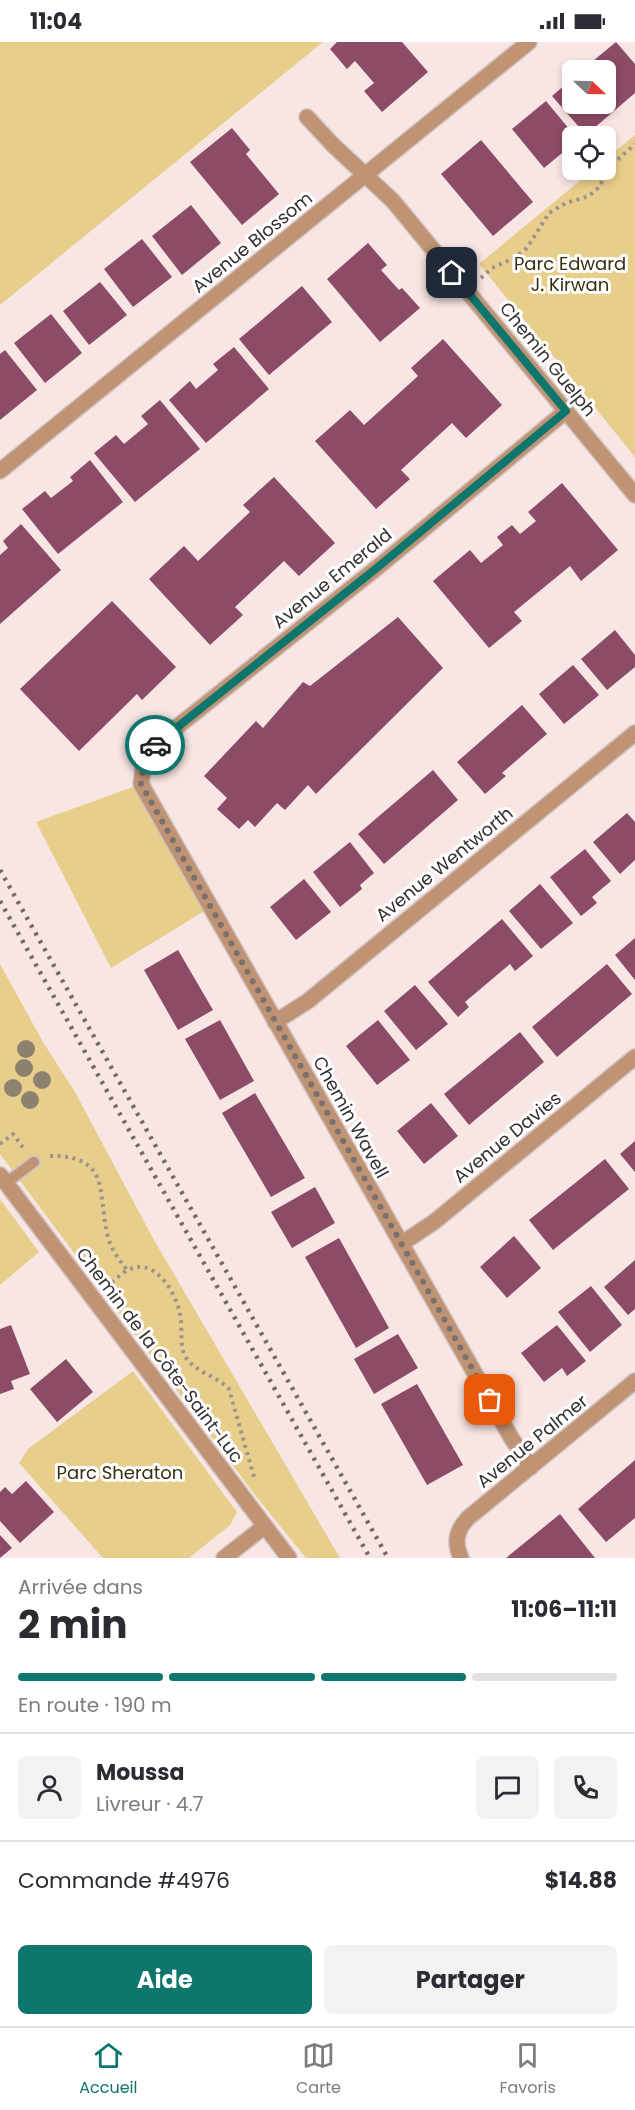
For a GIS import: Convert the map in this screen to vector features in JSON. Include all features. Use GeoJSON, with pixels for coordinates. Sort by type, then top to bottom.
{"type":"FeatureCollection","features":[{"type":"Feature","properties":{"kind":"street","name":"Avenue Blossom"},"geometry":{"type":"LineString","coordinates":[[0,471],[529,42]]}},
{"type":"Feature","properties":{"kind":"street","name":"Chemin Guelph"},"geometry":{"type":"LineString","coordinates":[[308,117],[333,145],[393,201],[635,495]]}},
{"type":"Feature","properties":{"kind":"street","name":"Avenue Emerald"},"geometry":{"type":"LineString","coordinates":[[141,784],[145,755],[163,738],[378,567],[566,411]]}},
{"type":"Feature","properties":{"kind":"street","name":"Avenue Wentworth"},"geometry":{"type":"LineString","coordinates":[[275,1022],[317,993],[635,733]]}},
{"type":"Feature","properties":{"kind":"street","name":"Chemin Wavell"},"geometry":{"type":"LineString","coordinates":[[141,784],[401,1244],[512,1438],[531,1467]]}},
{"type":"Feature","properties":{"kind":"street","name":"Avenue Davies"},"geometry":{"type":"LineString","coordinates":[[401,1244],[434,1222],[635,1057]]}},
{"type":"Feature","properties":{"kind":"street","name":"Chemin de la Côte-Saint-Luc"},"geometry":{"type":"LineString","coordinates":[[3,1179],[289,1558]]}},
{"type":"Feature","properties":{"kind":"street","name":"Avenue Palmer"},"geometry":{"type":"LineString","coordinates":[[461,1558],[456,1544],[457,1534],[468,1518],[635,1381]]}},
{"type":"Feature","properties":{"kind":"street"},"geometry":{"type":"LineString","coordinates":[[224,1558],[265,1526]]}},
{"type":"Feature","properties":{"kind":"lane"},"geometry":{"type":"LineString","coordinates":[[3,1179],[34,1162]]}},
{"type":"Feature","properties":{"kind":"path"},"geometry":{"type":"LineString","coordinates":[[467,291],[492,268],[516,257],[527,248],[549,213],[566,203],[589,196],[613,164],[635,144]]}},
{"type":"Feature","properties":{"kind":"path"},"geometry":{"type":"LineString","coordinates":[[0,1144],[13,1134],[34,1162],[44,1156],[76,1160],[90,1166],[97,1174],[101,1187],[107,1233],[112,1249],[127,1270]]}},
{"type":"Feature","properties":{"kind":"path"},"geometry":{"type":"LineString","coordinates":[[103,1290],[127,1270],[146,1268],[165,1281],[180,1314],[185,1355],[191,1362],[229,1389],[256,1485]]}},
{"type":"Feature","properties":{"kind":"green space"},"geometry":{"type":"Polygon","coordinates":[[[0,42],[323,42],[0,305],[0,42]]]}},
{"type":"Feature","properties":{"kind":"green space","name":"Parc Edward J. Kirwan"},"geometry":{"type":"Polygon","coordinates":[[[635,135],[635,457],[479,264],[581,180],[616,180],[616,151],[635,135]]]}},
{"type":"Feature","properties":{"kind":"green space"},"geometry":{"type":"Polygon","coordinates":[[[141,784],[211,907],[111,968],[36,822],[141,784]]]}},
{"type":"Feature","properties":{"kind":"green space"},"geometry":{"type":"Polygon","coordinates":[[[0,964],[43,1042],[75,1092],[154,1240],[340,1558],[306,1558],[255,1495],[0,1154],[0,964]]]}},
{"type":"Feature","properties":{"kind":"green space"},"geometry":{"type":"Polygon","coordinates":[[[0,1199],[39,1252],[0,1285],[0,1199]]]}},
{"type":"Feature","properties":{"kind":"green space","name":"Parc Sheraton"},"geometry":{"type":"Polygon","coordinates":[[[133,1371],[237,1512],[230,1525],[189,1558],[103,1558],[19,1463],[28,1449],[133,1371]]]}},
{"type":"Feature","properties":{"kind":"building"},"geometry":{"type":"Polygon","coordinates":[[[337,42],[402,42],[428,72],[382,112],[364,91],[374,83],[355,61],[347,69],[330,49],[337,42]]]}},
{"type":"Feature","properties":{"kind":"building"},"geometry":{"type":"Polygon","coordinates":[[[616,42],[635,64],[635,93],[616,109],[616,60],[594,60],[616,42]]]}},
{"type":"Feature","properties":{"kind":"building"},"geometry":{"type":"Polygon","coordinates":[[[562,87],[562,107],[552,96],[562,87]]]}},
{"type":"Feature","properties":{"kind":"building"},"geometry":{"type":"Polygon","coordinates":[[[546,101],[567,126],[562,126],[562,153],[544,168],[512,129],[546,101]]]}},
{"type":"Feature","properties":{"kind":"building"},"geometry":{"type":"Polygon","coordinates":[[[568,114],[610,114],[596,126],[578,126],[568,114]]]}},
{"type":"Feature","properties":{"kind":"building"},"geometry":{"type":"Polygon","coordinates":[[[232,128],[250,150],[246,154],[279,194],[242,225],[190,162],[232,128]]]}},
{"type":"Feature","properties":{"kind":"building"},"geometry":{"type":"Polygon","coordinates":[[[481,140],[533,202],[493,236],[441,174],[481,140]]]}},
{"type":"Feature","properties":{"kind":"building"},"geometry":{"type":"Polygon","coordinates":[[[191,205],[221,243],[182,275],[152,236],[191,205]]]}},
{"type":"Feature","properties":{"kind":"building"},"geometry":{"type":"Polygon","coordinates":[[[142,239],[172,277],[133,307],[104,269],[142,239]]]}},
{"type":"Feature","properties":{"kind":"building"},"geometry":{"type":"Polygon","coordinates":[[[368,243],[387,265],[381,270],[420,308],[380,342],[327,279],[368,243]]]}},
{"type":"Feature","properties":{"kind":"building"},"geometry":{"type":"Polygon","coordinates":[[[100,282],[127,315],[89,345],[63,311],[100,282]]]}},
{"type":"Feature","properties":{"kind":"building"},"geometry":{"type":"Polygon","coordinates":[[[302,286],[332,322],[269,375],[239,339],[302,286]]]}},
{"type":"Feature","properties":{"kind":"building"},"geometry":{"type":"Polygon","coordinates":[[[51,314],[82,353],[45,383],[14,343],[51,314]]]}},
{"type":"Feature","properties":{"kind":"building"},"geometry":{"type":"Polygon","coordinates":[[[443,339],[502,405],[466,438],[452,423],[401,470],[410,479],[376,509],[315,441],[350,410],[364,425],[418,376],[411,368],[443,339]]]}},
{"type":"Feature","properties":{"kind":"building"},"geometry":{"type":"Polygon","coordinates":[[[234,347],[269,389],[206,443],[169,400],[190,381],[196,389],[218,370],[213,364],[234,347]]]}},
{"type":"Feature","properties":{"kind":"building"},"geometry":{"type":"Polygon","coordinates":[[[5,350],[37,390],[0,420],[0,354],[5,350]]]}},
{"type":"Feature","properties":{"kind":"building"},"geometry":{"type":"Polygon","coordinates":[[[160,400],[200,449],[135,502],[94,453],[116,435],[124,444],[148,424],[141,416],[160,400]]]}},
{"type":"Feature","properties":{"kind":"building"},"geometry":{"type":"Polygon","coordinates":[[[90,460],[123,502],[58,554],[22,509],[45,491],[51,498],[73,481],[70,477],[90,460]]]}},
{"type":"Feature","properties":{"kind":"building"},"geometry":{"type":"Polygon","coordinates":[[[274,477],[335,543],[299,576],[284,561],[235,607],[243,615],[210,645],[149,579],[184,546],[198,561],[250,512],[243,505],[274,477]]]}},
{"type":"Feature","properties":{"kind":"building"},"geometry":{"type":"Polygon","coordinates":[[[562,483],[618,550],[581,581],[570,566],[514,612],[522,621],[489,648],[433,581],[470,550],[481,563],[503,545],[497,537],[512,525],[520,534],[536,521],[528,512],[562,483]]]}},
{"type":"Feature","properties":{"kind":"building"},"geometry":{"type":"Polygon","coordinates":[[[21,524],[61,570],[0,624],[0,555],[8,548],[3,541],[21,524]]]}},
{"type":"Feature","properties":{"kind":"building"},"geometry":{"type":"Polygon","coordinates":[[[112,601],[176,667],[142,700],[137,694],[79,751],[20,689],[112,601]]]}},
{"type":"Feature","properties":{"kind":"building"},"geometry":{"type":"Polygon","coordinates":[[[398,617],[443,668],[316,794],[308,785],[285,810],[277,803],[255,827],[248,820],[239,829],[217,809],[227,798],[204,776],[256,721],[263,728],[303,682],[310,686],[398,617]]]}},
{"type":"Feature","properties":{"kind":"building"},"geometry":{"type":"Polygon","coordinates":[[[615,630],[635,655],[635,667],[607,690],[581,659],[615,630]]]}},
{"type":"Feature","properties":{"kind":"building"},"geometry":{"type":"Polygon","coordinates":[[[573,665],[599,695],[564,724],[539,694],[573,665]]]}},
{"type":"Feature","properties":{"kind":"building"},"geometry":{"type":"Polygon","coordinates":[[[522,705],[547,734],[502,773],[506,776],[485,794],[457,762],[522,705]]]}},
{"type":"Feature","properties":{"kind":"building"},"geometry":{"type":"Polygon","coordinates":[[[433,770],[458,800],[384,864],[358,834],[433,770]]]}},
{"type":"Feature","properties":{"kind":"building"},"geometry":{"type":"Polygon","coordinates":[[[627,813],[635,822],[635,860],[620,874],[593,842],[627,813]]]}},
{"type":"Feature","properties":{"kind":"building"},"geometry":{"type":"Polygon","coordinates":[[[350,842],[374,873],[360,885],[362,889],[340,907],[313,872],[350,842]]]}},
{"type":"Feature","properties":{"kind":"building"},"geometry":{"type":"Polygon","coordinates":[[[585,849],[611,881],[592,897],[597,903],[581,916],[550,877],[585,849]]]}},
{"type":"Feature","properties":{"kind":"building"},"geometry":{"type":"Polygon","coordinates":[[[304,879],[331,912],[296,940],[270,907],[304,879]]]}},
{"type":"Feature","properties":{"kind":"building"},"geometry":{"type":"Polygon","coordinates":[[[540,884],[573,923],[541,949],[509,911],[540,884]]]}},
{"type":"Feature","properties":{"kind":"building"},"geometry":{"type":"Polygon","coordinates":[[[502,919],[533,956],[515,971],[510,964],[465,1002],[469,1007],[458,1017],[428,982],[502,919]]]}},
{"type":"Feature","properties":{"kind":"building"},"geometry":{"type":"Polygon","coordinates":[[[635,938],[635,980],[615,955],[635,938]]]}},
{"type":"Feature","properties":{"kind":"building"},"geometry":{"type":"Polygon","coordinates":[[[178,950],[213,1010],[178,1030],[144,970],[178,950]]]}},
{"type":"Feature","properties":{"kind":"building"},"geometry":{"type":"Polygon","coordinates":[[[607,964],[632,994],[557,1057],[532,1027],[607,964]]]}},
{"type":"Feature","properties":{"kind":"building"},"geometry":{"type":"Polygon","coordinates":[[[415,985],[448,1024],[416,1050],[384,1011],[415,985]]]}},
{"type":"Feature","properties":{"kind":"building"},"geometry":{"type":"Polygon","coordinates":[[[220,1020],[254,1081],[220,1100],[185,1039],[220,1020]]]}},
{"type":"Feature","properties":{"kind":"building"},"geometry":{"type":"Polygon","coordinates":[[[378,1020],[410,1060],[377,1085],[346,1046],[378,1020]]]}},
{"type":"Feature","properties":{"kind":"building"},"geometry":{"type":"Polygon","coordinates":[[[520,1032],[544,1062],[469,1125],[444,1094],[520,1032]]]}},
{"type":"Feature","properties":{"kind":"building"},"geometry":{"type":"Polygon","coordinates":[[[255,1093],[305,1178],[271,1197],[222,1113],[255,1093]]]}},
{"type":"Feature","properties":{"kind":"building"},"geometry":{"type":"Polygon","coordinates":[[[431,1103],[458,1136],[424,1164],[397,1131],[431,1103]]]}},
{"type":"Feature","properties":{"kind":"building"},"geometry":{"type":"Polygon","coordinates":[[[635,1141],[635,1172],[620,1154],[635,1141]]]}},
{"type":"Feature","properties":{"kind":"building"},"geometry":{"type":"Polygon","coordinates":[[[605,1159],[629,1189],[553,1250],[529,1220],[605,1159]]]}},
{"type":"Feature","properties":{"kind":"building"},"geometry":{"type":"Polygon","coordinates":[[[315,1187],[335,1223],[292,1248],[271,1212],[315,1187]]]}},
{"type":"Feature","properties":{"kind":"building"},"geometry":{"type":"Polygon","coordinates":[[[514,1236],[541,1268],[507,1298],[480,1267],[514,1236]]]}},
{"type":"Feature","properties":{"kind":"building"},"geometry":{"type":"Polygon","coordinates":[[[339,1238],[389,1328],[356,1348],[305,1257],[339,1238]]]}},
{"type":"Feature","properties":{"kind":"building"},"geometry":{"type":"Polygon","coordinates":[[[635,1260],[635,1309],[628,1315],[604,1287],[635,1260]]]}},
{"type":"Feature","properties":{"kind":"building"},"geometry":{"type":"Polygon","coordinates":[[[591,1286],[622,1325],[590,1352],[558,1312],[591,1286]]]}},
{"type":"Feature","properties":{"kind":"building"},"geometry":{"type":"Polygon","coordinates":[[[11,1325],[30,1374],[11,1381],[14,1389],[0,1394],[0,1329],[11,1325]]]}},
{"type":"Feature","properties":{"kind":"building"},"geometry":{"type":"Polygon","coordinates":[[[557,1325],[586,1361],[567,1376],[562,1368],[544,1382],[521,1353],[557,1325]]]}},
{"type":"Feature","properties":{"kind":"building"},"geometry":{"type":"Polygon","coordinates":[[[398,1334],[418,1368],[374,1394],[354,1359],[398,1334]]]}},
{"type":"Feature","properties":{"kind":"building"},"geometry":{"type":"Polygon","coordinates":[[[66,1359],[93,1392],[57,1422],[30,1389],[66,1359]]]}},
{"type":"Feature","properties":{"kind":"building"},"geometry":{"type":"Polygon","coordinates":[[[417,1384],[463,1465],[427,1485],[381,1404],[417,1384]]]}},
{"type":"Feature","properties":{"kind":"building"},"geometry":{"type":"Polygon","coordinates":[[[635,1460],[635,1518],[606,1542],[578,1509],[635,1460]]]}},
{"type":"Feature","properties":{"kind":"building"},"geometry":{"type":"Polygon","coordinates":[[[26,1481],[54,1512],[20,1543],[0,1521],[0,1492],[5,1487],[12,1494],[26,1481]]]}},
{"type":"Feature","properties":{"kind":"building"},"geometry":{"type":"Polygon","coordinates":[[[560,1514],[595,1558],[506,1558],[560,1514]]]}},
{"type":"Feature","properties":{"kind":"building"},"geometry":{"type":"Polygon","coordinates":[[[0,1535],[12,1548],[0,1558],[0,1535]]]}},
{"type":"Feature","properties":{"kind":"railway"},"geometry":{"type":"LineString","coordinates":[[0,870],[388,1558]]}},
{"type":"Feature","properties":{"kind":"railway"},"geometry":{"type":"LineString","coordinates":[[0,901],[370,1558]]}},
{"type":"Feature","properties":{"kind":"way so far"},"geometry":{"type":"LineString","coordinates":[[155,745],[145,755],[141,784],[490,1400]]}},
{"type":"Feature","properties":{"kind":"route"},"geometry":{"type":"LineString","coordinates":[[155,745],[378,567],[566,411],[452,273]]}}]}
